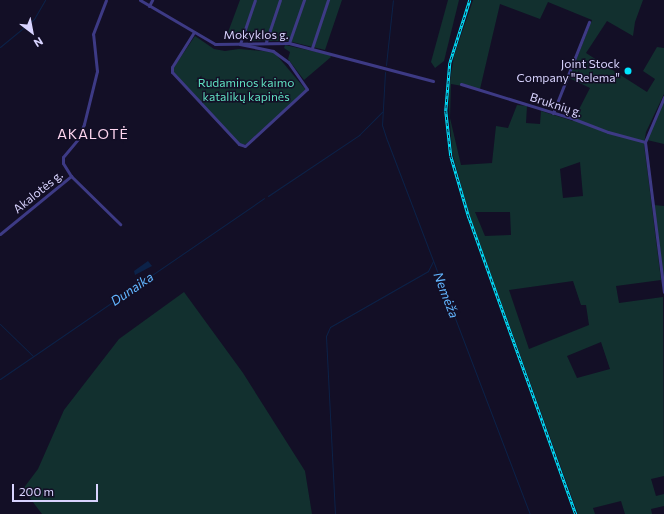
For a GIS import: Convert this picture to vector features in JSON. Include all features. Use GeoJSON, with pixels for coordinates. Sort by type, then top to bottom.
{"type":"FeatureCollection","features":[{"type":"Feature","properties":{"kind":"street"},"geometry":{"type":"LineString","coordinates":[[71,176],[63,163],[63,158],[78,139],[91,96],[97,71],[93,34],[106,0]]}},
{"type":"Feature","properties":{"kind":"street","name":"Mokyklos g."},"geometry":{"type":"LineString","coordinates":[[140,0],[216,44],[266,42],[289,43],[433,82]]}},
{"type":"Feature","properties":{"kind":"street"},"geometry":{"type":"LineString","coordinates":[[149,6],[152,0]]}},
{"type":"Feature","properties":{"kind":"street"},"geometry":{"type":"LineString","coordinates":[[194,32],[172,67],[172,72],[243,147],[307,91],[303,81],[288,62],[273,51],[240,44],[255,0]]}},
{"type":"Feature","properties":{"kind":"street"},"geometry":{"type":"LineString","coordinates":[[266,42],[280,0]]}},
{"type":"Feature","properties":{"kind":"street"},"geometry":{"type":"LineString","coordinates":[[289,43],[304,0]]}},
{"type":"Feature","properties":{"kind":"street"},"geometry":{"type":"LineString","coordinates":[[312,48],[328,0]]}},
{"type":"Feature","properties":{"kind":"street"},"geometry":{"type":"LineString","coordinates":[[553,112],[589,22]]}},
{"type":"Feature","properties":{"kind":"street"},"geometry":{"type":"LineString","coordinates":[[273,51],[276,43]]}},
{"type":"Feature","properties":{"kind":"street","name":"Bruknių g."},"geometry":{"type":"LineString","coordinates":[[461,84],[553,112],[608,132],[645,142]]}},
{"type":"Feature","properties":{"kind":"street"},"geometry":{"type":"LineString","coordinates":[[664,97],[645,142],[664,292]]}},
{"type":"Feature","properties":{"kind":"street","name":"Akalotės g."},"geometry":{"type":"LineString","coordinates":[[0,234],[71,176],[120,224]]}},
{"type":"Feature","properties":{"kind":"green space"},"geometry":{"type":"Polygon","coordinates":[[[240,0],[342,0],[325,50],[288,41],[254,41],[227,35],[240,0]]]}},
{"type":"Feature","properties":{"kind":"green space"},"geometry":{"type":"Polygon","coordinates":[[[448,0],[459,0],[444,61],[435,68],[431,62],[448,0]]]}},
{"type":"Feature","properties":{"kind":"green space"},"geometry":{"type":"Polygon","coordinates":[[[473,0],[643,0],[635,22],[633,36],[607,21],[586,53],[647,92],[655,79],[643,71],[657,47],[664,48],[664,94],[646,132],[644,144],[661,280],[616,286],[619,303],[663,297],[664,476],[651,479],[656,496],[664,494],[664,506],[651,509],[652,514],[625,514],[621,501],[593,508],[595,514],[578,514],[469,214],[452,152],[448,93],[454,56],[473,0]],[[548,2],[540,19],[500,4],[480,89],[451,84],[450,118],[461,165],[492,163],[496,126],[508,128],[517,105],[527,106],[526,123],[540,124],[541,111],[573,121],[590,88],[569,78],[592,20],[548,2]],[[580,162],[560,169],[563,198],[583,196],[580,162]],[[475,212],[485,236],[511,235],[510,212],[475,212]],[[573,281],[509,290],[529,349],[589,325],[586,305],[581,305],[573,281]],[[601,342],[567,356],[577,378],[610,369],[601,342]]]}},
{"type":"Feature","properties":{"kind":"green space","name":"Rudaminos kaimo katalikų kapinės"},"geometry":{"type":"Polygon","coordinates":[[[195,36],[214,49],[225,51],[239,49],[274,52],[306,90],[246,144],[241,145],[174,73],[174,67],[195,36]]]}},
{"type":"Feature","properties":{"kind":"green space"},"geometry":{"type":"Polygon","coordinates":[[[285,45],[330,55],[331,57],[304,80],[288,59],[290,52],[284,48],[285,45]]]}},
{"type":"Feature","properties":{"kind":"green space"},"geometry":{"type":"Polygon","coordinates":[[[664,100],[664,144],[647,140],[664,100]]]}},
{"type":"Feature","properties":{"kind":"green space"},"geometry":{"type":"Polygon","coordinates":[[[654,205],[664,206],[664,281],[654,205]]]}},
{"type":"Feature","properties":{"kind":"green space"},"geometry":{"type":"Polygon","coordinates":[[[184,292],[243,373],[305,471],[312,514],[42,514],[23,489],[38,469],[64,410],[119,339],[184,292]]]}},
{"type":"Feature","properties":{"kind":"water"},"geometry":{"type":"Polygon","coordinates":[[[148,261],[152,266],[135,275],[134,271],[148,261]]]}},
{"type":"Feature","properties":{"kind":"waterway"},"geometry":{"type":"LineString","coordinates":[[0,47],[34,19],[45,0]]}},
{"type":"Feature","properties":{"kind":"waterway","name":"Nemėža"},"geometry":{"type":"LineString","coordinates":[[386,65],[393,0]]}},
{"type":"Feature","properties":{"kind":"waterway","name":"Nemėža"},"geometry":{"type":"LineString","coordinates":[[385,72],[382,125],[530,514]]}},
{"type":"Feature","properties":{"kind":"waterway","name":"Dunaika"},"geometry":{"type":"LineString","coordinates":[[268,196],[359,135],[382,112]]}},
{"type":"Feature","properties":{"kind":"waterway","name":"Dunaika"},"geometry":{"type":"LineString","coordinates":[[0,379],[264,198]]}},
{"type":"Feature","properties":{"kind":"waterway"},"geometry":{"type":"LineString","coordinates":[[335,514],[326,336],[330,327],[428,271],[433,261]]}},
{"type":"Feature","properties":{"kind":"waterway"},"geometry":{"type":"LineString","coordinates":[[0,324],[33,356]]}},
{"type":"Feature","properties":{"kind":"railway"},"geometry":{"type":"LineString","coordinates":[[470,0],[450,63],[446,111],[451,156],[469,217],[576,514]]}},
{"type":"Feature","properties":{"kind":"place","name":"Joint Stock Company \"Relema\""},"geometry":{"type":"Point","coordinates":[628,71]}},
{"type":"Feature","properties":{"kind":"district","name":"AKALOTĖ"},"geometry":{"type":"Point","coordinates":[93,134]}}]}
